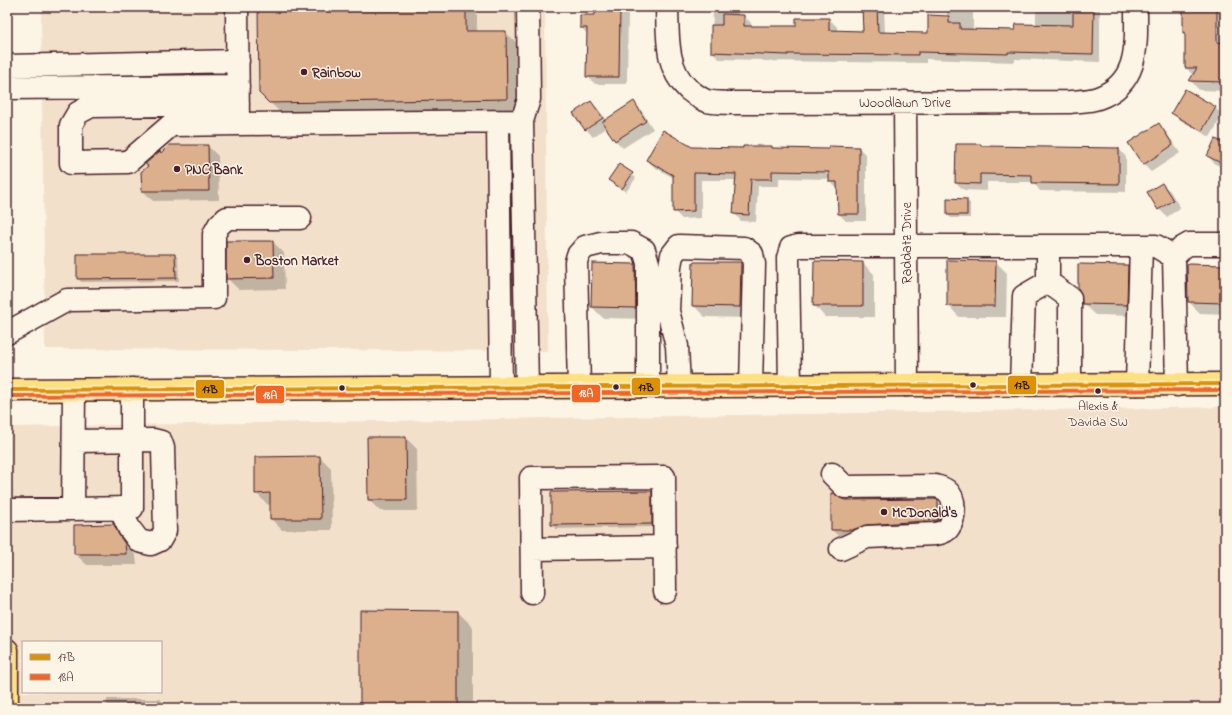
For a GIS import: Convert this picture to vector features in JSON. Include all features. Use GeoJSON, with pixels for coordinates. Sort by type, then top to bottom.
{"type":"FeatureCollection","features":[{"type":"Feature","properties":{"kind":"main road"},"geometry":{"type":"LineString","coordinates":[[7,390],[1225,384]]}},
{"type":"Feature","properties":{"kind":"main road"},"geometry":{"type":"LineString","coordinates":[[7,650],[7,708]]}},
{"type":"Feature","properties":{"kind":"street"},"geometry":{"type":"LineString","coordinates":[[237,7],[238,105]]}},
{"type":"Feature","properties":{"kind":"street"},"geometry":{"type":"LineString","coordinates":[[527,387],[522,121],[529,98],[528,7]]}},
{"type":"Feature","properties":{"kind":"street","name":"Woodlawn Drive"},"geometry":{"type":"LineString","coordinates":[[667,7],[668,40],[672,67],[682,83],[693,93],[707,101],[728,103],[1070,102],[1097,99],[1113,90],[1127,77],[1134,60],[1136,40],[1136,7]]}},
{"type":"Feature","properties":{"kind":"street"},"geometry":{"type":"LineString","coordinates":[[7,66],[238,61]]}},
{"type":"Feature","properties":{"kind":"street"},"geometry":{"type":"LineString","coordinates":[[7,88],[498,122],[522,121]]}},
{"type":"Feature","properties":{"kind":"street","name":"Raddatz Drive"},"geometry":{"type":"LineString","coordinates":[[905,102],[907,385]]}},
{"type":"Feature","properties":{"kind":"street"},"geometry":{"type":"LineString","coordinates":[[238,105],[214,125],[171,125],[128,162],[71,163],[71,125],[78,113],[91,106],[238,105]]}},
{"type":"Feature","properties":{"kind":"street"},"geometry":{"type":"LineString","coordinates":[[498,122],[501,387]]}},
{"type":"Feature","properties":{"kind":"street"},"geometry":{"type":"LineString","coordinates":[[7,333],[67,300],[214,298],[214,234],[219,225],[227,218],[300,218]]}},
{"type":"Feature","properties":{"kind":"street"},"geometry":{"type":"LineString","coordinates":[[579,387],[576,262],[578,255],[585,247],[601,243],[631,243],[644,250],[648,263],[648,386]]}},
{"type":"Feature","properties":{"kind":"street"},"geometry":{"type":"LineString","coordinates":[[1176,385],[1174,258],[1182,248],[1189,244],[1225,244]]}},
{"type":"Feature","properties":{"kind":"street"},"geometry":{"type":"LineString","coordinates":[[679,386],[676,346],[668,311],[670,266],[672,255],[679,246],[744,248],[752,254],[754,264],[751,386]]}},
{"type":"Feature","properties":{"kind":"street"},"geometry":{"type":"LineString","coordinates":[[790,385],[788,258],[791,248],[798,246],[1156,246],[1174,258]]}},
{"type":"Feature","properties":{"kind":"street"},"geometry":{"type":"LineString","coordinates":[[1048,246],[1048,282]]}},
{"type":"Feature","properties":{"kind":"street"},"geometry":{"type":"LineString","coordinates":[[1138,384],[1141,246]]}},
{"type":"Feature","properties":{"kind":"street"},"geometry":{"type":"LineString","coordinates":[[648,282],[669,282]]}},
{"type":"Feature","properties":{"kind":"street"},"geometry":{"type":"LineString","coordinates":[[1020,385],[1024,296],[1048,282]]}},
{"type":"Feature","properties":{"kind":"street"},"geometry":{"type":"LineString","coordinates":[[1048,282],[1070,298],[1070,385]]}},
{"type":"Feature","properties":{"kind":"street"},"geometry":{"type":"LineString","coordinates":[[7,510],[132,508],[132,389]]}},
{"type":"Feature","properties":{"kind":"street"},"geometry":{"type":"LineString","coordinates":[[74,390],[74,509]]}},
{"type":"Feature","properties":{"kind":"street"},"geometry":{"type":"LineString","coordinates":[[74,442],[132,440],[153,440],[161,442],[164,448],[165,531],[160,540],[151,544],[139,541],[129,528],[120,508]]}},
{"type":"Feature","properties":{"kind":"street"},"geometry":{"type":"LineString","coordinates":[[832,474],[845,487],[935,486],[947,491],[952,498],[954,510],[949,529],[942,533],[867,537],[841,549]]}},
{"type":"Feature","properties":{"kind":"street"},"geometry":{"type":"LineString","coordinates":[[532,592],[531,478],[664,477],[665,591]]}},
{"type":"Feature","properties":{"kind":"street"},"geometry":{"type":"LineString","coordinates":[[532,549],[665,547]]}},
{"type":"Feature","properties":{"kind":"shaded area"},"geometry":{"type":"Polygon","coordinates":[[[41,7],[545,7],[548,351],[45,349],[41,7]]]}},
{"type":"Feature","properties":{"kind":"shaded area"},"geometry":{"type":"Polygon","coordinates":[[[1225,407],[1225,708],[7,708],[7,427],[1225,407]]]}},
{"type":"Feature","properties":{"kind":"building"},"geometry":{"type":"Polygon","coordinates":[[[258,7],[466,7],[466,31],[506,31],[507,99],[269,103],[259,93],[258,7]]]}},
{"type":"Feature","properties":{"kind":"building"},"geometry":{"type":"Polygon","coordinates":[[[595,7],[620,7],[619,77],[586,77],[587,28],[580,28],[580,15],[595,15],[595,7]]]}},
{"type":"Feature","properties":{"kind":"building"},"geometry":{"type":"Polygon","coordinates":[[[862,7],[877,7],[878,32],[928,33],[928,15],[949,16],[949,23],[960,23],[960,29],[1015,30],[1016,24],[1073,25],[1073,7],[1094,7],[1093,54],[918,52],[918,55],[788,55],[711,52],[711,25],[722,25],[722,14],[744,15],[744,26],[796,26],[796,18],[829,18],[829,30],[863,31],[862,7]]]}},
{"type":"Feature","properties":{"kind":"building"},"geometry":{"type":"Polygon","coordinates":[[[1183,7],[1217,7],[1217,42],[1225,43],[1225,82],[1189,81],[1197,68],[1185,68],[1183,7]]]}},
{"type":"Feature","properties":{"kind":"building"},"geometry":{"type":"Polygon","coordinates":[[[1185,89],[1216,107],[1202,131],[1171,113],[1185,89]]]}},
{"type":"Feature","properties":{"kind":"building"},"geometry":{"type":"Polygon","coordinates":[[[591,101],[603,118],[585,130],[573,113],[591,101]]]}},
{"type":"Feature","properties":{"kind":"building"},"geometry":{"type":"Polygon","coordinates":[[[634,101],[646,121],[615,141],[602,122],[634,101]]]}},
{"type":"Feature","properties":{"kind":"building"},"geometry":{"type":"Polygon","coordinates":[[[1159,123],[1173,145],[1143,165],[1128,143],[1159,123]]]}},
{"type":"Feature","properties":{"kind":"building"},"geometry":{"type":"Polygon","coordinates":[[[663,130],[692,147],[743,148],[743,146],[772,146],[772,148],[829,149],[829,146],[859,147],[859,214],[838,214],[837,182],[829,182],[829,172],[772,171],[772,179],[751,179],[749,215],[733,214],[736,174],[694,173],[694,211],[673,212],[673,175],[646,160],[663,130]]]}},
{"type":"Feature","properties":{"kind":"building"},"geometry":{"type":"Polygon","coordinates":[[[1215,139],[1225,143],[1225,165],[1207,156],[1215,139]]]}},
{"type":"Feature","properties":{"kind":"building"},"geometry":{"type":"Polygon","coordinates":[[[956,144],[981,144],[981,146],[1119,148],[1119,184],[1032,183],[1032,175],[980,174],[980,184],[955,183],[956,144]]]}},
{"type":"Feature","properties":{"kind":"building","name":"PNC Bank"},"geometry":{"type":"Polygon","coordinates":[[[169,145],[208,145],[209,191],[142,191],[141,172],[148,166],[145,164],[160,151],[161,153],[169,145]]]}},
{"type":"Feature","properties":{"kind":"building"},"geometry":{"type":"Polygon","coordinates":[[[619,164],[633,173],[622,189],[608,180],[619,164]]]}},
{"type":"Feature","properties":{"kind":"building"},"geometry":{"type":"Polygon","coordinates":[[[1162,183],[1173,200],[1158,210],[1147,192],[1162,183]]]}},
{"type":"Feature","properties":{"kind":"building"},"geometry":{"type":"Polygon","coordinates":[[[947,198],[967,199],[967,215],[947,215],[947,198]]]}},
{"type":"Feature","properties":{"kind":"building","name":"Boston Market"},"geometry":{"type":"Polygon","coordinates":[[[226,241],[273,241],[274,278],[226,279],[226,241]]]}},
{"type":"Feature","properties":{"kind":"building"},"geometry":{"type":"Polygon","coordinates":[[[77,254],[175,254],[176,278],[77,279],[77,254]]]}},
{"type":"Feature","properties":{"kind":"building"},"geometry":{"type":"Polygon","coordinates":[[[947,260],[996,261],[995,306],[947,306],[947,260]]]}},
{"type":"Feature","properties":{"kind":"building"},"geometry":{"type":"Polygon","coordinates":[[[814,261],[863,262],[863,306],[813,306],[814,261]]]}},
{"type":"Feature","properties":{"kind":"building"},"geometry":{"type":"Polygon","coordinates":[[[693,262],[741,262],[740,307],[692,306],[693,262]]]}},
{"type":"Feature","properties":{"kind":"building"},"geometry":{"type":"Polygon","coordinates":[[[592,263],[635,264],[636,308],[591,307],[592,263]]]}},
{"type":"Feature","properties":{"kind":"building"},"geometry":{"type":"Polygon","coordinates":[[[1078,264],[1128,265],[1127,305],[1082,304],[1081,293],[1078,288],[1078,264]]]}},
{"type":"Feature","properties":{"kind":"building"},"geometry":{"type":"Polygon","coordinates":[[[1187,264],[1225,265],[1225,303],[1188,302],[1187,264]]]}},
{"type":"Feature","properties":{"kind":"building"},"geometry":{"type":"Polygon","coordinates":[[[367,437],[406,437],[407,500],[368,500],[367,437]]]}},
{"type":"Feature","properties":{"kind":"building"},"geometry":{"type":"Polygon","coordinates":[[[320,456],[321,519],[270,519],[270,493],[255,494],[255,457],[320,456]]]}},
{"type":"Feature","properties":{"kind":"building"},"geometry":{"type":"Polygon","coordinates":[[[652,491],[652,524],[551,525],[551,492],[652,491]]]}},
{"type":"Feature","properties":{"kind":"building","name":"McDonald's"},"geometry":{"type":"Polygon","coordinates":[[[831,493],[834,493],[845,500],[935,499],[938,500],[938,520],[866,525],[852,530],[831,530],[831,493]]]}},
{"type":"Feature","properties":{"kind":"building"},"geometry":{"type":"Polygon","coordinates":[[[114,524],[125,544],[126,554],[74,554],[74,525],[114,524]]]}},
{"type":"Feature","properties":{"kind":"building"},"geometry":{"type":"Polygon","coordinates":[[[360,610],[458,611],[458,708],[360,708],[360,610]]]}},
{"type":"Feature","properties":{"kind":"transit line","name":"17B"},"geometry":{"type":"LineString","coordinates":[[7,390],[1225,384]]}},
{"type":"Feature","properties":{"kind":"transit line","name":"18A"},"geometry":{"type":"LineString","coordinates":[[7,396],[1225,390]]}},
{"type":"Feature","properties":{"kind":"place","name":"Rainbow"},"geometry":{"type":"Point","coordinates":[304,72]}},
{"type":"Feature","properties":{"kind":"place","name":"PNC Bank"},"geometry":{"type":"Point","coordinates":[177,169]}},
{"type":"Feature","properties":{"kind":"place","name":"Boston Market"},"geometry":{"type":"Point","coordinates":[247,260]}},
{"type":"Feature","properties":{"kind":"place","name":"Alexis & Davida SW"},"geometry":{"type":"Point","coordinates":[1098,391]}},
{"type":"Feature","properties":{"kind":"place","name":"McDonald's"},"geometry":{"type":"Point","coordinates":[884,512]}}]}
